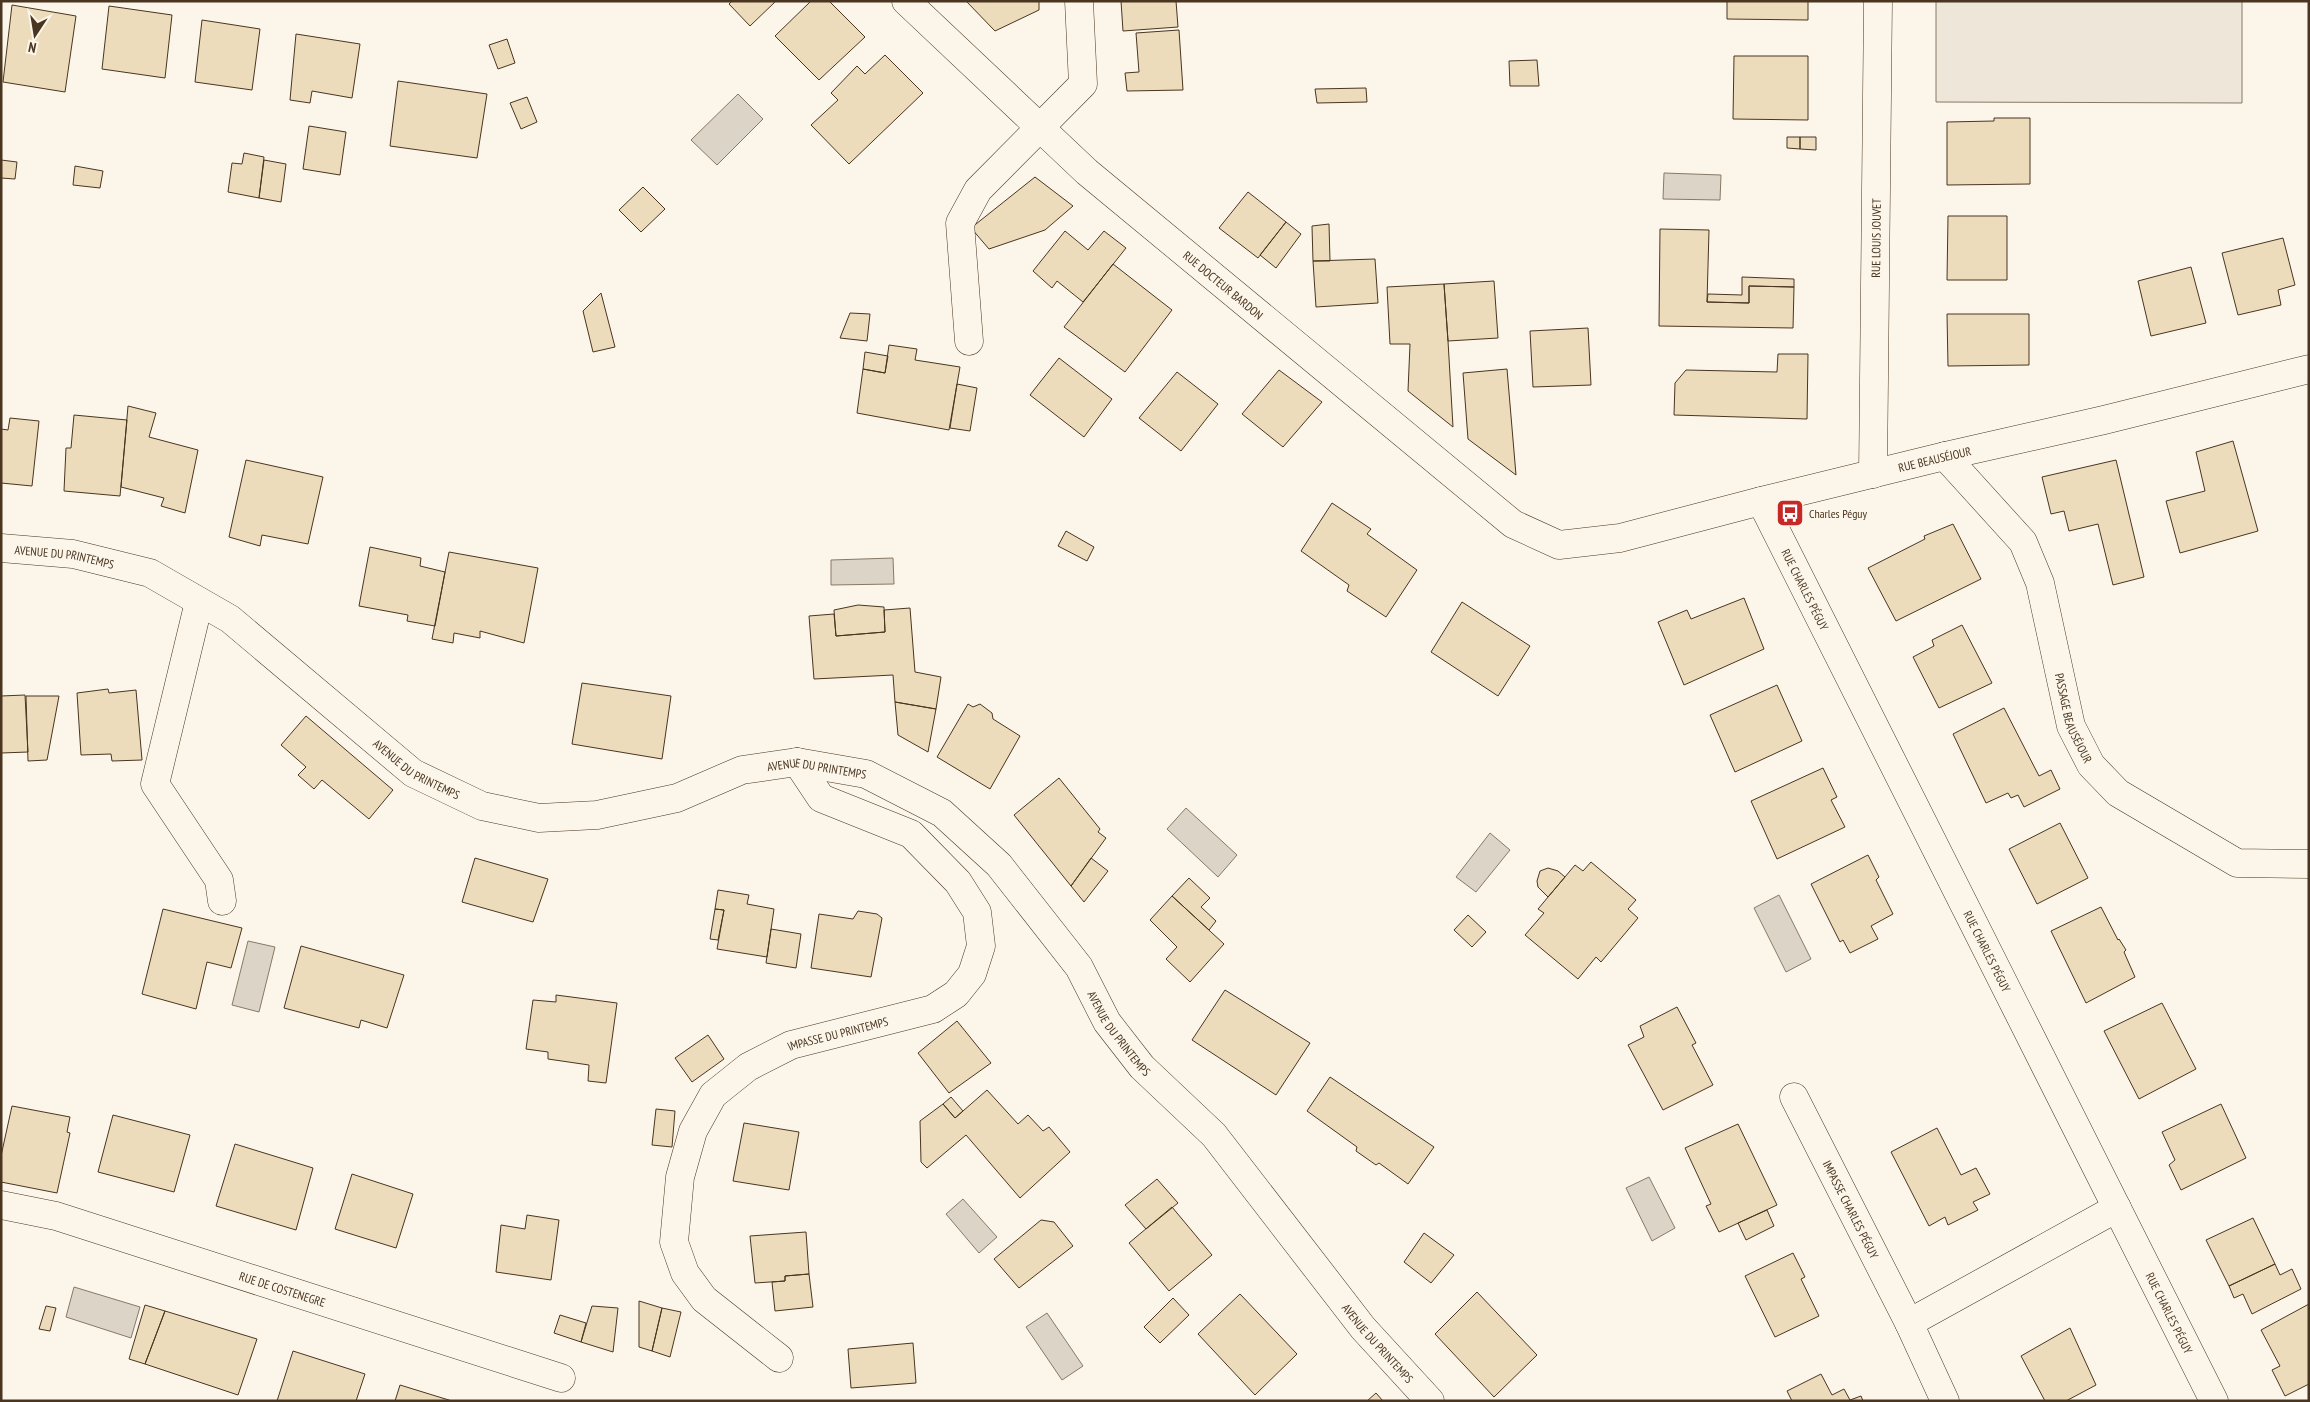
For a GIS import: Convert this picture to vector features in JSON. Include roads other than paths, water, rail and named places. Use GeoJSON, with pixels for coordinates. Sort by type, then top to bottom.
{"type":"FeatureCollection","features":[{"type":"Feature","properties":{"kind":"street","name":"RUE DOCTEUR BARDON"},"geometry":{"type":"LineString","coordinates":[[906,1],[1094,178],[1513,524],[1559,545]]}},
{"type":"Feature","properties":{"kind":"street"},"geometry":{"type":"LineString","coordinates":[[969,341],[960,223],[978,190],[1083,84],[1079,1]]}},
{"type":"Feature","properties":{"kind":"street","name":"RUE LOUIS JOUVET"},"geometry":{"type":"LineString","coordinates":[[1873,474],[1878,1]]}},
{"type":"Feature","properties":{"kind":"street","name":"RUE BEAUSÉJOUR"},"geometry":{"type":"LineString","coordinates":[[1559,545],[1620,538],[1761,501],[1945,456],[2104,420],[2309,369]]}},
{"type":"Feature","properties":{"kind":"street","name":"PASSAGE BEAUSÉJOUR"},"geometry":{"type":"LineString","coordinates":[[1945,456],[2023,542],[2040,583],[2071,726],[2091,765],[2118,793],[2238,863],[2309,864]]}},
{"type":"Feature","properties":{"kind":"street","name":"RUE CHARLES PÉGUY"},"geometry":{"type":"LineString","coordinates":[[1761,501],[2214,1401]]}},
{"type":"Feature","properties":{"kind":"street","name":"AVENUE DU PRINTEMPS"},"geometry":{"type":"LineString","coordinates":[[1,548],[73,554],[150,573],[230,620],[413,773],[482,806],[539,818],[597,815],[677,798],[742,770],[797,762],[866,774],[942,813],[999,865],[1079,967],[1108,1022],[1142,1067],[1214,1135],[1363,1328],[1430,1401]]}},
{"type":"Feature","properties":{"kind":"street"},"geometry":{"type":"LineString","coordinates":[[199,602],[155,784],[219,880],[222,901]]}},
{"type":"Feature","properties":{"kind":"street","name":"IMPASSE DU PRINTEMPS"},"geometry":{"type":"LineString","coordinates":[[779,1358],[704,1299],[685,1273],[674,1242],[680,1177],[693,1131],[713,1095],[748,1067],[791,1044],[933,1009],[956,994],[972,974],[981,946],[976,912],[958,882],[910,834],[821,798],[797,762]]}},
{"type":"Feature","properties":{"kind":"street","name":"IMPASSE CHARLES PÉGUY"},"geometry":{"type":"LineString","coordinates":[[1794,1098],[1909,1323],[1945,1401]]}},
{"type":"Feature","properties":{"kind":"street","name":"RUE DE COSTENEGRE"},"geometry":{"type":"LineString","coordinates":[[1,1205],[56,1216],[561,1378]]}},
{"type":"Feature","properties":{"kind":"street"},"geometry":{"type":"LineString","coordinates":[[1909,1323],[2117,1208]]}},
{"type":"Feature","properties":{"kind":"place","name":"Charles Péguy"},"geometry":{"type":"Point","coordinates":[1790,513]}}]}
